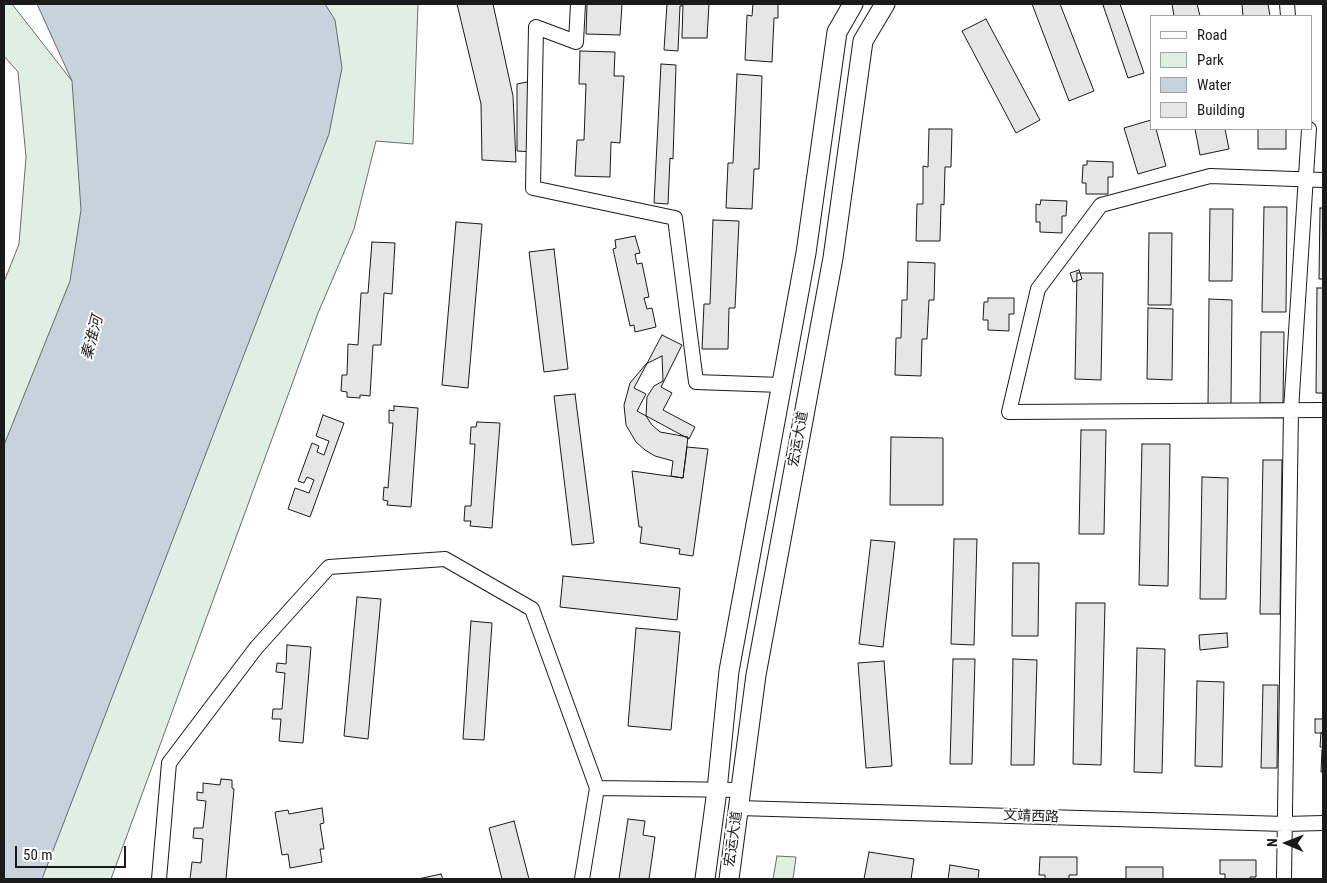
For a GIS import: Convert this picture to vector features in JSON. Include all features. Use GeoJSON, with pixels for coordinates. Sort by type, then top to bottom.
{"type":"FeatureCollection","features":[{"type":"Feature","properties":{"kind":"main road","name":"宏运大道"},"geometry":{"type":"LineString","coordinates":[[705,879],[717,790],[729,671],[806,253],[837,32],[853,4]]}},
{"type":"Feature","properties":{"kind":"main road","name":"宏运大道"},"geometry":{"type":"LineString","coordinates":[[729,879],[756,675],[833,258],[863,41],[885,4]]}},
{"type":"Feature","properties":{"kind":"street"},"geometry":{"type":"LineString","coordinates":[[578,4],[576,42],[536,27],[533,188],[675,218],[696,382],[781,386]]}},
{"type":"Feature","properties":{"kind":"street"},"geometry":{"type":"LineString","coordinates":[[1284,879],[1291,410],[1309,130]]}},
{"type":"Feature","properties":{"kind":"street"},"geometry":{"type":"LineString","coordinates":[[1323,180],[1210,176],[1101,205],[1038,289],[1009,412],[1323,410]]}},
{"type":"Feature","properties":{"kind":"street"},"geometry":{"type":"LineString","coordinates":[[159,879],[169,763],[256,648],[329,568],[445,559],[532,609],[597,788],[582,879]]}},
{"type":"Feature","properties":{"kind":"street","name":"文靖西路"},"geometry":{"type":"LineString","coordinates":[[597,788],[717,790],[739,799],[1285,824],[1323,823]]}},
{"type":"Feature","properties":{"kind":"green space"},"geometry":{"type":"Polygon","coordinates":[[[4,4],[12,4],[72,81],[194,4],[418,4],[413,144],[376,141],[354,229],[318,313],[111,879],[4,879],[4,282],[19,244],[26,157],[18,72],[4,56],[4,4]]]}},
{"type":"Feature","properties":{"kind":"green space"},"geometry":{"type":"Polygon","coordinates":[[[777,856],[796,857],[793,879],[773,879],[777,856]]]}},
{"type":"Feature","properties":{"kind":"water","name":"秦淮河"},"geometry":{"type":"Polygon","coordinates":[[[37,4],[325,4],[335,20],[342,68],[329,134],[42,879],[4,879],[4,445],[70,281],[81,210],[72,81],[37,4]]]}},
{"type":"Feature","properties":{"kind":"building"},"geometry":{"type":"Polygon","coordinates":[[[457,4],[493,4],[513,96],[516,162],[482,160],[481,104],[457,4]]]}},
{"type":"Feature","properties":{"kind":"building"},"geometry":{"type":"Polygon","coordinates":[[[587,4],[622,4],[620,35],[586,34],[587,4]]]}},
{"type":"Feature","properties":{"kind":"building"},"geometry":{"type":"Polygon","coordinates":[[[667,4],[682,4],[680,6],[678,51],[664,50],[667,4]]]}},
{"type":"Feature","properties":{"kind":"building"},"geometry":{"type":"Polygon","coordinates":[[[683,4],[709,4],[707,38],[682,38],[683,4]]]}},
{"type":"Feature","properties":{"kind":"building"},"geometry":{"type":"Polygon","coordinates":[[[753,4],[778,4],[778,18],[774,18],[772,62],[745,60],[747,15],[752,16],[753,4]]]}},
{"type":"Feature","properties":{"kind":"building"},"geometry":{"type":"Polygon","coordinates":[[[1032,4],[1060,4],[1094,91],[1069,101],[1032,4]]]}},
{"type":"Feature","properties":{"kind":"building"},"geometry":{"type":"Polygon","coordinates":[[[1120,4],[1144,73],[1128,78],[1103,5],[1120,4]]]}},
{"type":"Feature","properties":{"kind":"building"},"geometry":{"type":"Polygon","coordinates":[[[1172,4],[1197,4],[1200,15],[1174,15],[1172,4]]]}},
{"type":"Feature","properties":{"kind":"building"},"geometry":{"type":"Polygon","coordinates":[[[1242,4],[1268,4],[1270,15],[1243,15],[1242,4]]]}},
{"type":"Feature","properties":{"kind":"building"},"geometry":{"type":"Polygon","coordinates":[[[986,19],[1040,120],[1016,133],[962,31],[986,19]]]}},
{"type":"Feature","properties":{"kind":"building"},"geometry":{"type":"Polygon","coordinates":[[[580,51],[615,52],[614,76],[624,76],[620,143],[611,142],[610,177],[575,176],[577,140],[584,140],[586,84],[579,84],[580,51]]]}},
{"type":"Feature","properties":{"kind":"building"},"geometry":{"type":"Polygon","coordinates":[[[661,64],[676,65],[673,159],[670,158],[668,204],[654,203],[661,64]]]}},
{"type":"Feature","properties":{"kind":"building"},"geometry":{"type":"Polygon","coordinates":[[[737,74],[762,76],[759,169],[754,169],[752,209],[726,208],[728,163],[733,163],[737,74]]]}},
{"type":"Feature","properties":{"kind":"building"},"geometry":{"type":"Polygon","coordinates":[[[532,81],[533,152],[517,151],[517,84],[532,81]]]}},
{"type":"Feature","properties":{"kind":"building"},"geometry":{"type":"Polygon","coordinates":[[[1150,120],[1150,130],[1156,130],[1166,166],[1138,174],[1124,128],[1150,120]]]}},
{"type":"Feature","properties":{"kind":"building"},"geometry":{"type":"Polygon","coordinates":[[[929,129],[952,129],[951,167],[945,167],[944,205],[941,204],[940,241],[916,241],[917,204],[923,204],[923,166],[928,167],[929,129]]]}},
{"type":"Feature","properties":{"kind":"building"},"geometry":{"type":"Polygon","coordinates":[[[1195,130],[1225,130],[1229,149],[1200,155],[1195,130]]]}},
{"type":"Feature","properties":{"kind":"building"},"geometry":{"type":"Polygon","coordinates":[[[1258,130],[1286,130],[1286,149],[1258,149],[1258,130]]]}},
{"type":"Feature","properties":{"kind":"building"},"geometry":{"type":"Polygon","coordinates":[[[1087,161],[1113,162],[1113,177],[1108,177],[1108,194],[1086,194],[1086,183],[1082,183],[1083,165],[1087,165],[1087,161]]]}},
{"type":"Feature","properties":{"kind":"building"},"geometry":{"type":"Polygon","coordinates":[[[1041,200],[1067,201],[1066,216],[1062,216],[1062,233],[1040,232],[1040,222],[1036,222],[1036,204],[1040,205],[1041,200]]]}},
{"type":"Feature","properties":{"kind":"building"},"geometry":{"type":"Polygon","coordinates":[[[1264,207],[1287,207],[1286,312],[1262,312],[1264,207]]]}},
{"type":"Feature","properties":{"kind":"building"},"geometry":{"type":"Polygon","coordinates":[[[1320,208],[1323,208],[1323,279],[1319,279],[1320,208]]]}},
{"type":"Feature","properties":{"kind":"building"},"geometry":{"type":"Polygon","coordinates":[[[1210,209],[1233,209],[1232,281],[1209,281],[1210,209]]]}},
{"type":"Feature","properties":{"kind":"building"},"geometry":{"type":"Polygon","coordinates":[[[713,220],[739,221],[735,308],[729,308],[728,349],[702,349],[704,304],[710,304],[713,220]]]}},
{"type":"Feature","properties":{"kind":"building"},"geometry":{"type":"Polygon","coordinates":[[[456,222],[482,224],[468,388],[442,385],[456,222]]]}},
{"type":"Feature","properties":{"kind":"building"},"geometry":{"type":"Polygon","coordinates":[[[1149,233],[1172,233],[1171,305],[1148,305],[1149,233]]]}},
{"type":"Feature","properties":{"kind":"building"},"geometry":{"type":"Polygon","coordinates":[[[635,236],[640,253],[635,254],[637,264],[642,263],[649,297],[644,298],[647,309],[652,308],[656,327],[635,332],[634,325],[630,326],[613,249],[616,248],[615,240],[635,236]]]}},
{"type":"Feature","properties":{"kind":"building"},"geometry":{"type":"Polygon","coordinates":[[[372,242],[395,243],[392,294],[384,293],[381,345],[373,345],[370,396],[360,395],[360,398],[347,397],[347,392],[341,391],[342,375],[347,375],[348,344],[358,345],[361,293],[368,293],[372,242]]]}},
{"type":"Feature","properties":{"kind":"building"},"geometry":{"type":"Polygon","coordinates":[[[554,249],[568,369],[544,372],[529,252],[554,249]]]}},
{"type":"Feature","properties":{"kind":"building"},"geometry":{"type":"Polygon","coordinates":[[[908,262],[935,263],[934,300],[929,300],[927,339],[922,339],[921,376],[895,375],[896,338],[901,338],[902,300],[907,300],[908,262]]]}},
{"type":"Feature","properties":{"kind":"building"},"geometry":{"type":"Polygon","coordinates":[[[1079,270],[1082,279],[1073,282],[1070,273],[1079,270]]]}},
{"type":"Feature","properties":{"kind":"building"},"geometry":{"type":"Polygon","coordinates":[[[1077,273],[1103,273],[1101,380],[1075,379],[1077,273]]]}},
{"type":"Feature","properties":{"kind":"building"},"geometry":{"type":"Polygon","coordinates":[[[1317,288],[1323,288],[1323,393],[1316,393],[1317,288]]]}},
{"type":"Feature","properties":{"kind":"building"},"geometry":{"type":"Polygon","coordinates":[[[988,298],[1014,298],[1014,314],[1009,314],[1009,331],[988,330],[988,320],[983,320],[984,302],[988,302],[988,298]]]}},
{"type":"Feature","properties":{"kind":"building"},"geometry":{"type":"Polygon","coordinates":[[[1209,299],[1232,300],[1231,404],[1208,404],[1209,299]]]}},
{"type":"Feature","properties":{"kind":"building"},"geometry":{"type":"Polygon","coordinates":[[[1148,308],[1173,309],[1172,380],[1147,379],[1148,308]]]}},
{"type":"Feature","properties":{"kind":"building"},"geometry":{"type":"Polygon","coordinates":[[[1261,332],[1284,332],[1283,403],[1260,403],[1261,332]]]}},
{"type":"Feature","properties":{"kind":"building"},"geometry":{"type":"Polygon","coordinates":[[[662,335],[682,345],[661,387],[672,393],[663,410],[695,427],[689,439],[637,411],[646,394],[634,388],[662,335]]]}},
{"type":"Feature","properties":{"kind":"building"},"geometry":{"type":"Polygon","coordinates":[[[662,356],[663,381],[654,386],[647,397],[646,416],[660,432],[688,437],[683,478],[671,476],[673,461],[655,456],[645,450],[636,442],[626,425],[624,405],[630,383],[646,364],[662,356]]]}},
{"type":"Feature","properties":{"kind":"building"},"geometry":{"type":"Polygon","coordinates":[[[575,394],[594,543],[572,545],[554,396],[575,394]]]}},
{"type":"Feature","properties":{"kind":"building"},"geometry":{"type":"Polygon","coordinates":[[[394,406],[418,408],[411,507],[387,505],[388,501],[383,500],[384,487],[388,488],[393,423],[389,423],[389,410],[394,411],[394,406]]]}},
{"type":"Feature","properties":{"kind":"building"},"geometry":{"type":"Polygon","coordinates":[[[323,415],[344,423],[310,517],[288,509],[295,488],[309,493],[314,480],[307,477],[304,483],[298,481],[312,443],[319,446],[317,452],[324,455],[329,441],[316,436],[323,415]]]}},
{"type":"Feature","properties":{"kind":"building"},"geometry":{"type":"Polygon","coordinates":[[[477,422],[500,423],[492,528],[470,526],[471,521],[464,521],[465,506],[471,506],[475,444],[470,444],[471,427],[476,427],[477,422]]]}},
{"type":"Feature","properties":{"kind":"building"},"geometry":{"type":"Polygon","coordinates":[[[1081,430],[1106,430],[1104,534],[1079,534],[1081,430]]]}},
{"type":"Feature","properties":{"kind":"building"},"geometry":{"type":"Polygon","coordinates":[[[891,437],[943,438],[943,505],[890,505],[891,437]]]}},
{"type":"Feature","properties":{"kind":"building"},"geometry":{"type":"Polygon","coordinates":[[[1142,444],[1170,444],[1168,586],[1139,585],[1142,444]]]}},
{"type":"Feature","properties":{"kind":"building"},"geometry":{"type":"Polygon","coordinates":[[[687,447],[708,449],[693,556],[679,554],[680,549],[640,543],[642,527],[639,527],[632,471],[683,478],[687,447]]]}},
{"type":"Feature","properties":{"kind":"building"},"geometry":{"type":"Polygon","coordinates":[[[1263,460],[1282,460],[1280,614],[1260,614],[1263,460]]]}},
{"type":"Feature","properties":{"kind":"building"},"geometry":{"type":"Polygon","coordinates":[[[1202,477],[1228,478],[1226,599],[1200,599],[1202,477]]]}},
{"type":"Feature","properties":{"kind":"building"},"geometry":{"type":"Polygon","coordinates":[[[954,539],[977,539],[974,645],[951,644],[954,539]]]}},
{"type":"Feature","properties":{"kind":"building"},"geometry":{"type":"Polygon","coordinates":[[[871,540],[895,542],[883,647],[859,644],[871,540]]]}},
{"type":"Feature","properties":{"kind":"building"},"geometry":{"type":"Polygon","coordinates":[[[1013,563],[1039,563],[1038,636],[1012,636],[1013,563]]]}},
{"type":"Feature","properties":{"kind":"building"},"geometry":{"type":"Polygon","coordinates":[[[563,576],[680,588],[677,620],[560,607],[563,576]]]}},
{"type":"Feature","properties":{"kind":"building"},"geometry":{"type":"Polygon","coordinates":[[[357,597],[381,599],[368,739],[344,736],[357,597]]]}},
{"type":"Feature","properties":{"kind":"building"},"geometry":{"type":"Polygon","coordinates":[[[1076,603],[1105,603],[1101,765],[1073,764],[1076,603]]]}},
{"type":"Feature","properties":{"kind":"building"},"geometry":{"type":"Polygon","coordinates":[[[471,621],[492,623],[484,740],[463,739],[471,621]]]}},
{"type":"Feature","properties":{"kind":"building"},"geometry":{"type":"Polygon","coordinates":[[[636,628],[680,632],[671,730],[628,726],[636,628]]]}},
{"type":"Feature","properties":{"kind":"building"},"geometry":{"type":"Polygon","coordinates":[[[1227,633],[1228,647],[1200,650],[1199,635],[1227,633]]]}},
{"type":"Feature","properties":{"kind":"building"},"geometry":{"type":"Polygon","coordinates":[[[287,645],[311,647],[303,743],[279,741],[281,719],[272,719],[273,709],[282,709],[285,673],[276,672],[277,663],[286,664],[287,645]]]}},
{"type":"Feature","properties":{"kind":"building"},"geometry":{"type":"Polygon","coordinates":[[[1137,648],[1165,649],[1162,773],[1134,772],[1137,648]]]}},
{"type":"Feature","properties":{"kind":"building"},"geometry":{"type":"Polygon","coordinates":[[[953,659],[975,659],[972,764],[950,764],[953,659]]]}},
{"type":"Feature","properties":{"kind":"building"},"geometry":{"type":"Polygon","coordinates":[[[1013,659],[1037,660],[1034,765],[1011,765],[1013,659]]]}},
{"type":"Feature","properties":{"kind":"building"},"geometry":{"type":"Polygon","coordinates":[[[884,661],[892,766],[866,768],[858,663],[884,661]]]}},
{"type":"Feature","properties":{"kind":"building"},"geometry":{"type":"Polygon","coordinates":[[[1197,681],[1224,682],[1222,767],[1195,766],[1197,681]]]}},
{"type":"Feature","properties":{"kind":"building"},"geometry":{"type":"Polygon","coordinates":[[[1263,685],[1278,685],[1277,768],[1261,768],[1263,685]]]}},
{"type":"Feature","properties":{"kind":"building"},"geometry":{"type":"Polygon","coordinates":[[[1315,719],[1323,719],[1323,733],[1315,733],[1315,719]]]}},
{"type":"Feature","properties":{"kind":"building"},"geometry":{"type":"Polygon","coordinates":[[[1321,733],[1323,733],[1323,747],[1320,747],[1321,733]]]}},
{"type":"Feature","properties":{"kind":"building"},"geometry":{"type":"Polygon","coordinates":[[[1322,750],[1323,772],[1321,772],[1322,750]]]}},
{"type":"Feature","properties":{"kind":"building"},"geometry":{"type":"Polygon","coordinates":[[[221,779],[232,780],[232,788],[234,789],[226,879],[190,879],[192,862],[201,863],[203,839],[193,838],[194,828],[203,828],[206,801],[197,800],[197,792],[203,793],[203,783],[220,785],[221,779]]]}},
{"type":"Feature","properties":{"kind":"building"},"geometry":{"type":"Polygon","coordinates":[[[322,808],[324,823],[320,824],[324,849],[320,849],[322,862],[290,868],[288,854],[282,855],[275,812],[288,810],[289,814],[322,808]]]}},
{"type":"Feature","properties":{"kind":"building"},"geometry":{"type":"Polygon","coordinates":[[[628,819],[645,821],[643,835],[655,837],[649,879],[619,879],[628,819]]]}},
{"type":"Feature","properties":{"kind":"building"},"geometry":{"type":"Polygon","coordinates":[[[514,821],[529,879],[502,879],[489,828],[514,821]]]}},
{"type":"Feature","properties":{"kind":"building"},"geometry":{"type":"Polygon","coordinates":[[[869,852],[914,859],[911,879],[864,879],[869,852]]]}},
{"type":"Feature","properties":{"kind":"building"},"geometry":{"type":"Polygon","coordinates":[[[1040,857],[1077,857],[1077,875],[1069,875],[1069,879],[1045,879],[1045,875],[1039,875],[1040,857]]]}},
{"type":"Feature","properties":{"kind":"building"},"geometry":{"type":"Polygon","coordinates":[[[1220,860],[1256,860],[1256,877],[1250,877],[1250,879],[1225,879],[1225,874],[1220,874],[1220,860]]]}},
{"type":"Feature","properties":{"kind":"building"},"geometry":{"type":"Polygon","coordinates":[[[950,865],[979,870],[978,879],[948,879],[950,865]]]}},
{"type":"Feature","properties":{"kind":"building"},"geometry":{"type":"Polygon","coordinates":[[[1126,867],[1163,867],[1163,879],[1126,879],[1126,867]]]}},
{"type":"Feature","properties":{"kind":"building"},"geometry":{"type":"Polygon","coordinates":[[[441,874],[443,879],[418,879],[441,874]]]}}]}
